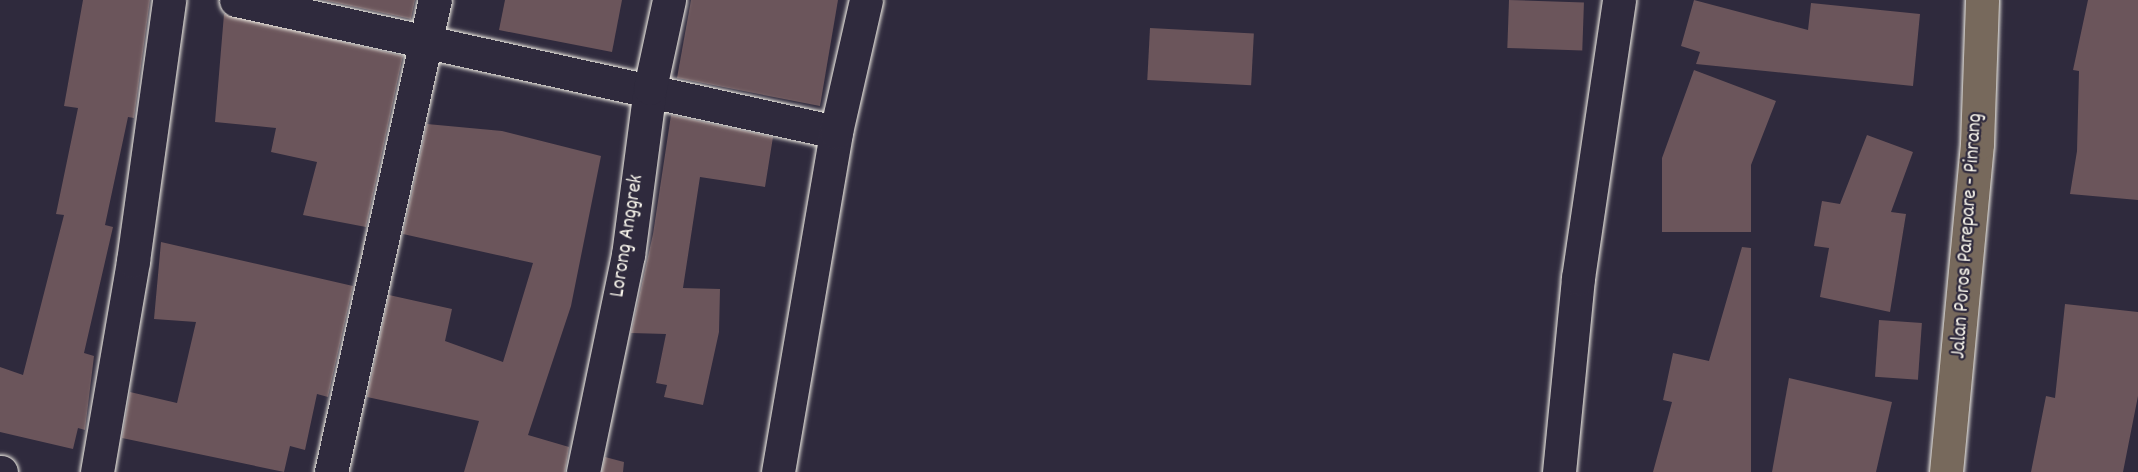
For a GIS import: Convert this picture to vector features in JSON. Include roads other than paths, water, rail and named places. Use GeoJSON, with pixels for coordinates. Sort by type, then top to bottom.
{"type":"FeatureCollection","features":[{"type":"Feature","properties":{"kind":"highway","name":"Jalan Poros Parepare - Pinrang"},"geometry":{"type":"LineString","coordinates":[[1946,472],[1977,144],[1982,0]]}},
{"type":"Feature","properties":{"kind":"street"},"geometry":{"type":"LineString","coordinates":[[97,472],[132,273],[169,0]]}},
{"type":"Feature","properties":{"kind":"street"},"geometry":{"type":"LineString","coordinates":[[236,0],[427,43],[650,88],[836,132]]}},
{"type":"Feature","properties":{"kind":"street"},"geometry":{"type":"LineString","coordinates":[[331,472],[435,0]]}},
{"type":"Feature","properties":{"kind":"street","name":"Lorong Anggrek"},"geometry":{"type":"LineString","coordinates":[[583,472],[628,255],[650,88],[669,0]]}},
{"type":"Feature","properties":{"kind":"street"},"geometry":{"type":"LineString","coordinates":[[777,472],[836,132],[866,0]]}},
{"type":"Feature","properties":{"kind":"street"},"geometry":{"type":"LineString","coordinates":[[1559,472],[1578,278],[1619,0]]}}]}
